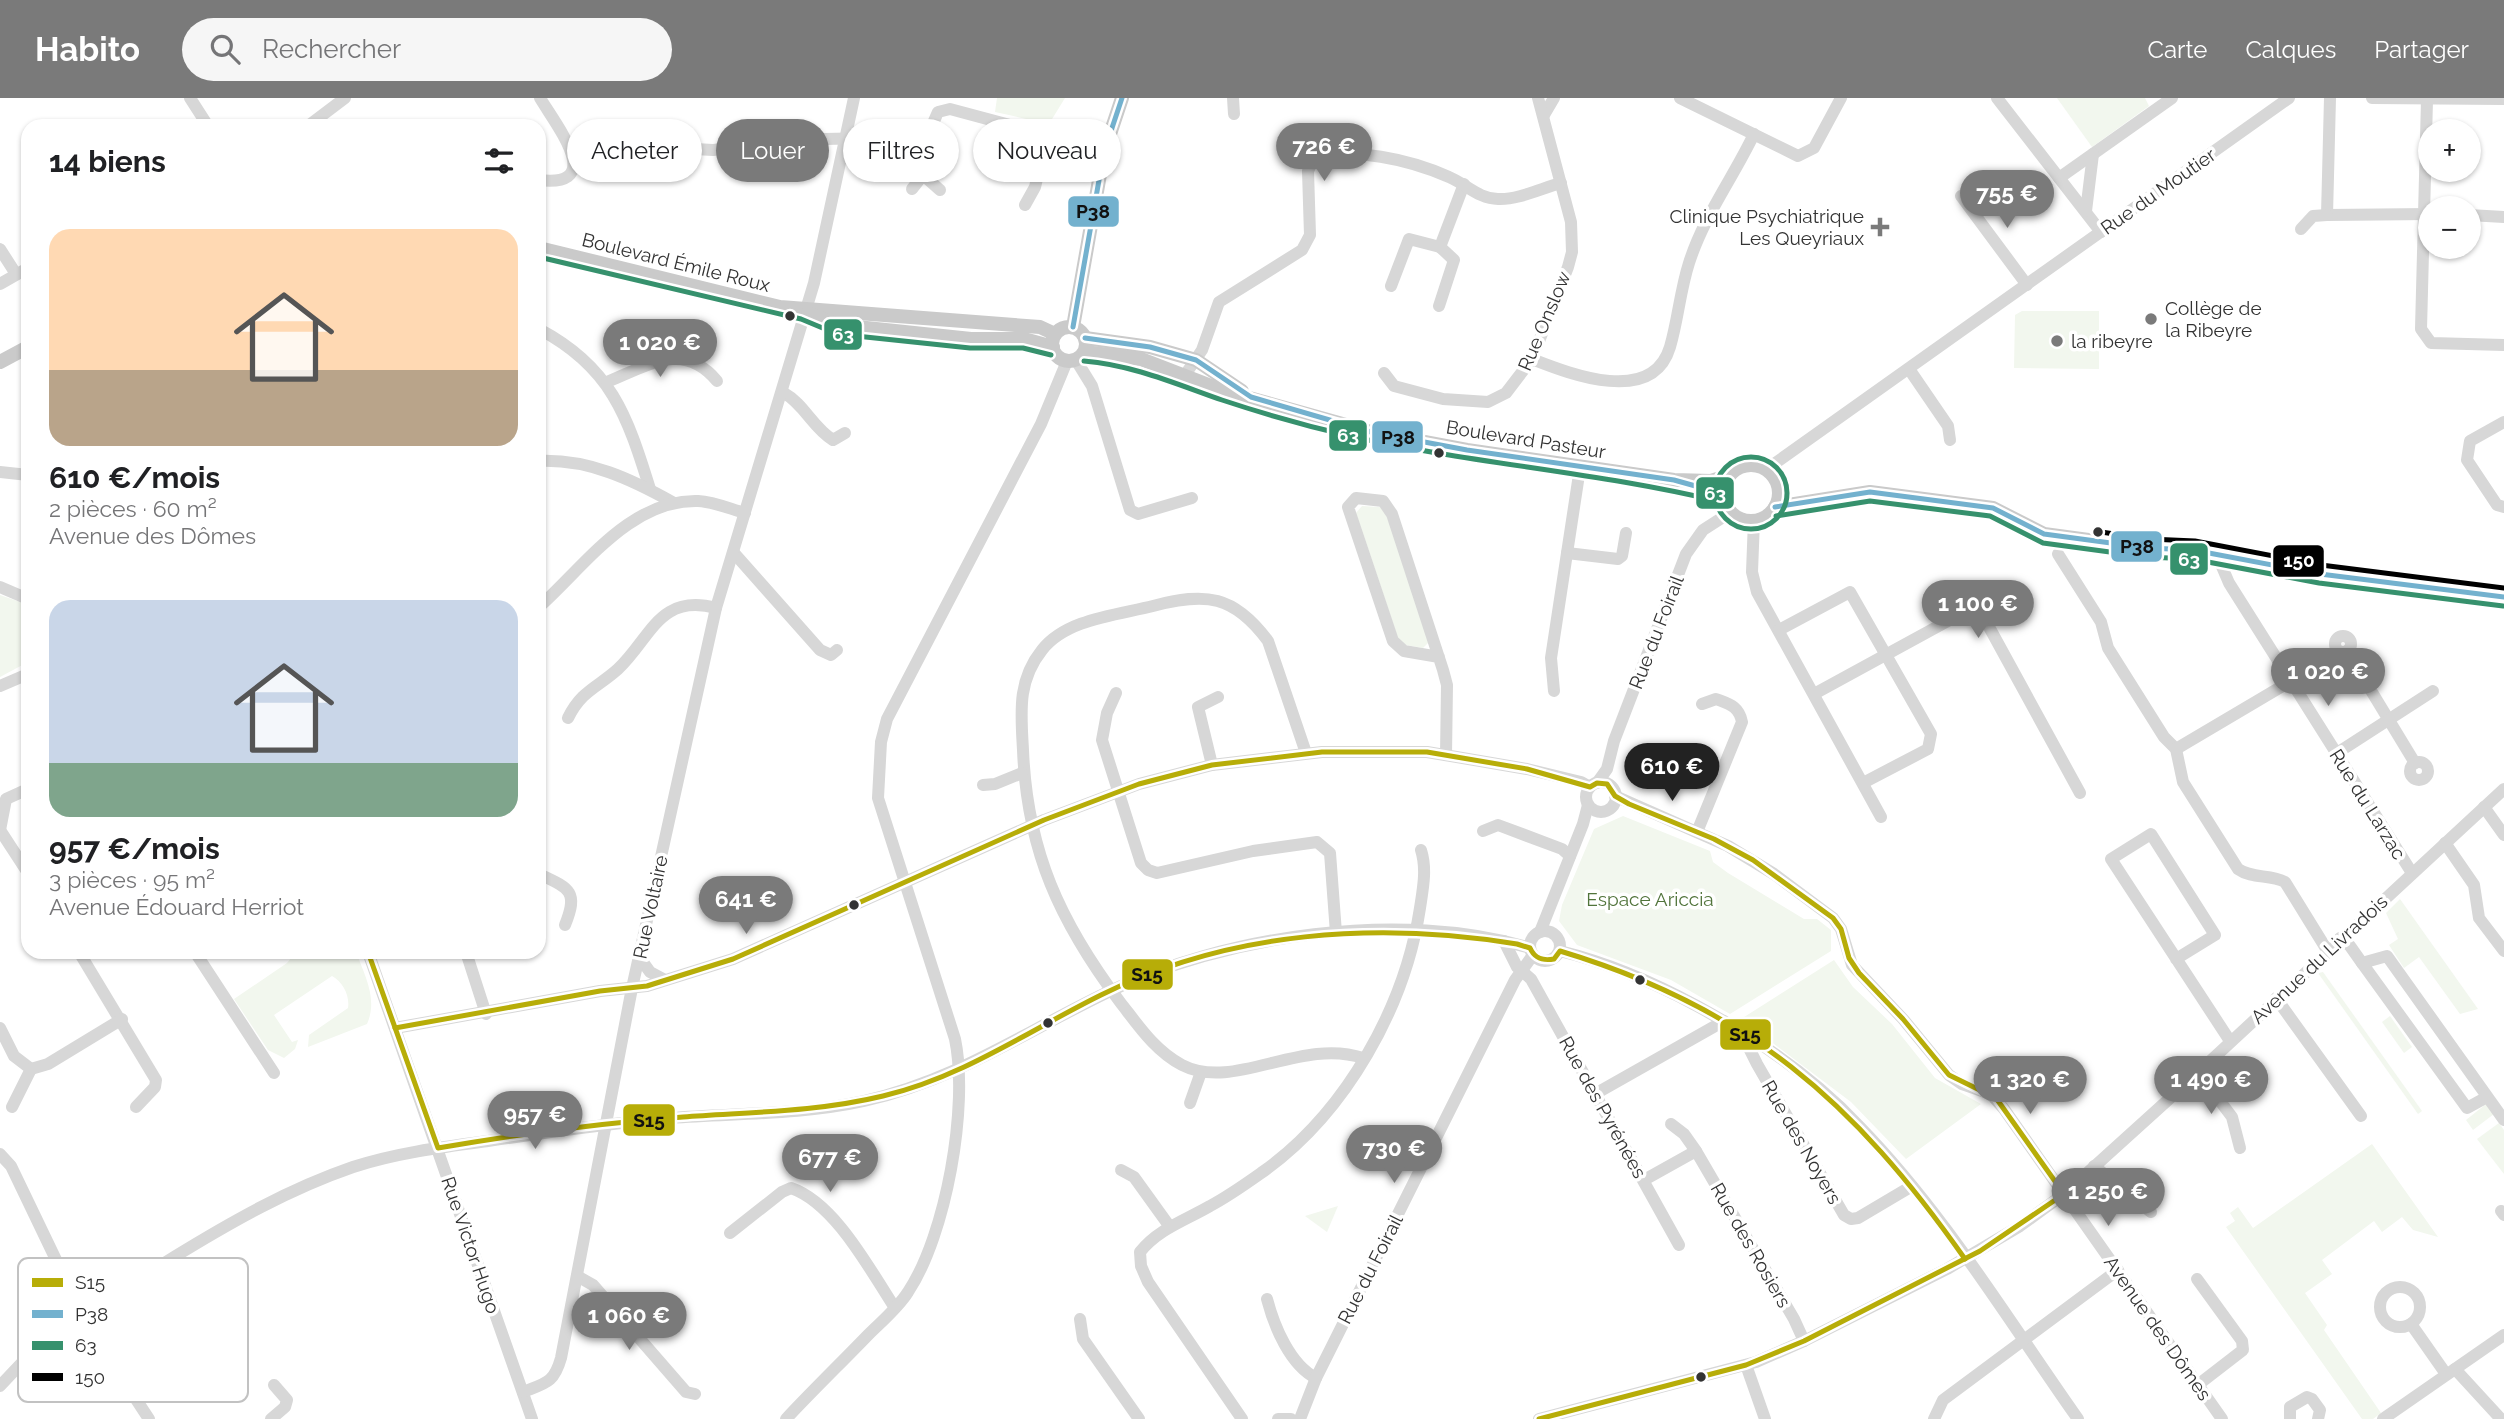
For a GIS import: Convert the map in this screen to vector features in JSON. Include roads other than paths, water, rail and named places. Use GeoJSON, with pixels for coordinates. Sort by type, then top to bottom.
{"type":"FeatureCollection","features":[{"type":"Feature","properties":{"kind":"main road"},"geometry":{"type":"LineString","coordinates":[[1073,327],[1063,328],[1054,341],[1058,356],[1078,352],[1073,327],[1104,152],[1122,98]]}},
{"type":"Feature","properties":{"kind":"main road","name":"Boulevard Émile Roux"},"geometry":{"type":"LineString","coordinates":[[546,250],[804,311],[838,326],[971,339],[1054,341]]}},
{"type":"Feature","properties":{"kind":"main road","name":"Boulevard Pasteur"},"geometry":{"type":"LineString","coordinates":[[1078,352],[1150,346],[1196,360],[1251,397]]}},
{"type":"Feature","properties":{"kind":"main road"},"geometry":{"type":"LineString","coordinates":[[0,362],[21,351]]}},
{"type":"Feature","properties":{"kind":"main road","name":"Boulevard Pasteur"},"geometry":{"type":"LineString","coordinates":[[1078,352],[1142,359],[1224,391],[1371,432],[1580,468],[1674,480],[1711,481],[1730,475]]}},
{"type":"Feature","properties":{"kind":"main road"},"geometry":{"type":"LineString","coordinates":[[1818,501],[1779,489],[1767,470],[1751,465],[1730,475],[1724,494],[1731,512],[1738,517],[1754,520],[1763,518],[1775,507],[1818,501],[1870,492],[2007,513],[2022,525],[2044,534],[2217,555],[2320,574],[2504,597]]}},
{"type":"Feature","properties":{"kind":"main road","name":"Boulevard Pasteur"},"geometry":{"type":"LineString","coordinates":[[1674,480],[1724,494]]}},
{"type":"Feature","properties":{"kind":"main road"},"geometry":{"type":"LineString","coordinates":[[1775,507],[1779,489]]}},
{"type":"Feature","properties":{"kind":"street"},"geometry":{"type":"LineString","coordinates":[[190,98],[204,119]]}},
{"type":"Feature","properties":{"kind":"street"},"geometry":{"type":"LineString","coordinates":[[317,119],[345,98]]}},
{"type":"Feature","properties":{"kind":"street"},"geometry":{"type":"LineString","coordinates":[[540,98],[574,156],[574,170],[568,177],[557,182],[546,181]]}},
{"type":"Feature","properties":{"kind":"street","name":"Rue Voltaire"},"geometry":{"type":"LineString","coordinates":[[850,119],[854,98]]}},
{"type":"Feature","properties":{"kind":"street"},"geometry":{"type":"LineString","coordinates":[[1233,98],[1234,114]]}},
{"type":"Feature","properties":{"kind":"street","name":"Rue Onslow"},"geometry":{"type":"LineString","coordinates":[[1384,373],[1394,386],[1443,399],[1488,402],[1506,393],[1532,359],[1572,252],[1571,222],[1538,98]]}},
{"type":"Feature","properties":{"kind":"street"},"geometry":{"type":"LineString","coordinates":[[1544,115],[1554,98]]}},
{"type":"Feature","properties":{"kind":"street"},"geometry":{"type":"LineString","coordinates":[[1679,98],[1697,101],[1791,154],[1808,153],[1841,98]]}},
{"type":"Feature","properties":{"kind":"street"},"geometry":{"type":"LineString","coordinates":[[1997,98],[2101,232]]}},
{"type":"Feature","properties":{"kind":"street"},"geometry":{"type":"LineString","coordinates":[[2059,178],[2172,98]]}},
{"type":"Feature","properties":{"kind":"street","name":"Rue du Moutier"},"geometry":{"type":"LineString","coordinates":[[1767,470],[2290,98]]}},
{"type":"Feature","properties":{"kind":"street"},"geometry":{"type":"LineString","coordinates":[[2327,215],[2330,98]]}},
{"type":"Feature","properties":{"kind":"street"},"geometry":{"type":"LineString","coordinates":[[2372,98],[2503,99]]}},
{"type":"Feature","properties":{"kind":"street"},"geometry":{"type":"LineString","coordinates":[[2427,100],[2427,196]]}},
{"type":"Feature","properties":{"kind":"street"},"geometry":{"type":"LineString","coordinates":[[936,119],[939,112],[950,109],[1043,134],[1046,141],[1035,187],[1025,205]]}},
{"type":"Feature","properties":{"kind":"street"},"geometry":{"type":"LineString","coordinates":[[1532,359],[1583,379],[1603,382],[1643,376],[1655,368],[1670,350],[1676,311],[1699,237],[1754,134]]}},
{"type":"Feature","properties":{"kind":"street"},"geometry":{"type":"LineString","coordinates":[[702,149],[843,139]]}},
{"type":"Feature","properties":{"kind":"street","name":"Rue Voltaire"},"geometry":{"type":"LineString","coordinates":[[523,1392],[547,1383],[556,1375],[608,1126],[632,989],[716,608],[814,283],[843,152]]}},
{"type":"Feature","properties":{"kind":"street"},"geometry":{"type":"LineString","coordinates":[[2087,211],[2093,154]]}},
{"type":"Feature","properties":{"kind":"street"},"geometry":{"type":"LineString","coordinates":[[1185,375],[1196,360],[1219,302],[1302,250],[1307,243],[1310,235],[1308,172],[1312,162],[1322,157],[1379,155],[1440,173],[1475,192],[1498,199],[1561,183]]}},
{"type":"Feature","properties":{"kind":"street"},"geometry":{"type":"LineString","coordinates":[[912,189],[918,182]]}},
{"type":"Feature","properties":{"kind":"street"},"geometry":{"type":"LineString","coordinates":[[931,182],[940,190]]}},
{"type":"Feature","properties":{"kind":"street"},"geometry":{"type":"LineString","coordinates":[[1440,247],[1464,184]]}},
{"type":"Feature","properties":{"kind":"street"},"geometry":{"type":"LineString","coordinates":[[1961,196],[2027,285]]}},
{"type":"Feature","properties":{"kind":"street"},"geometry":{"type":"LineString","coordinates":[[2301,229],[2313,216],[2418,214]]}},
{"type":"Feature","properties":{"kind":"street"},"geometry":{"type":"LineString","coordinates":[[2481,216],[2504,217]]}},
{"type":"Feature","properties":{"kind":"street"},"geometry":{"type":"LineString","coordinates":[[1391,286],[1409,239],[1440,247],[1454,260],[1439,306]]}},
{"type":"Feature","properties":{"kind":"street"},"geometry":{"type":"LineString","coordinates":[[0,249],[16,275]]}},
{"type":"Feature","properties":{"kind":"street"},"geometry":{"type":"LineString","coordinates":[[2425,259],[2421,329],[2425,338],[2431,343],[2504,345]]}},
{"type":"Feature","properties":{"kind":"street"},"geometry":{"type":"LineString","coordinates":[[0,284],[21,272]]}},
{"type":"Feature","properties":{"kind":"street"},"geometry":{"type":"LineString","coordinates":[[546,333],[581,355],[607,382],[639,455],[650,489]]}},
{"type":"Feature","properties":{"kind":"street"},"geometry":{"type":"LineString","coordinates":[[1078,352],[1092,386],[1130,510],[1138,514],[1192,498]]}},
{"type":"Feature","properties":{"kind":"street"},"geometry":{"type":"LineString","coordinates":[[786,1419],[908,1293],[930,1250],[954,1151],[961,1105],[961,1070],[955,1040],[878,798],[881,742],[887,719],[1078,352]]}},
{"type":"Feature","properties":{"kind":"street"},"geometry":{"type":"LineString","coordinates":[[607,382],[671,358],[691,359],[706,367],[717,381]]}},
{"type":"Feature","properties":{"kind":"street"},"geometry":{"type":"LineString","coordinates":[[1909,369],[1948,426],[1950,440]]}},
{"type":"Feature","properties":{"kind":"street"},"geometry":{"type":"LineString","coordinates":[[783,393],[799,406],[822,433],[833,440],[845,433]]}},
{"type":"Feature","properties":{"kind":"street"},"geometry":{"type":"LineString","coordinates":[[2504,422],[2470,441],[2467,460],[2497,505],[2504,508]]}},
{"type":"Feature","properties":{"kind":"street"},"geometry":{"type":"LineString","coordinates":[[546,462],[587,465],[626,477],[674,503]]}},
{"type":"Feature","properties":{"kind":"street"},"geometry":{"type":"LineString","coordinates":[[1554,691],[1551,658],[1580,468]]}},
{"type":"Feature","properties":{"kind":"street"},"geometry":{"type":"LineString","coordinates":[[0,471],[21,474]]}},
{"type":"Feature","properties":{"kind":"street"},"geometry":{"type":"LineString","coordinates":[[1439,657],[1404,651],[1393,641],[1348,507],[1356,498],[1382,501],[1392,514],[1439,657],[1447,685],[1446,755]]}},
{"type":"Feature","properties":{"kind":"street"},"geometry":{"type":"LineString","coordinates":[[546,600],[612,535],[674,503],[699,501],[746,513]]}},
{"type":"Feature","properties":{"kind":"street","name":"Rue du Foirail"},"geometry":{"type":"LineString","coordinates":[[1593,785],[1607,769],[1614,741],[1686,554],[1703,530],[1731,512]]}},
{"type":"Feature","properties":{"kind":"street"},"geometry":{"type":"LineString","coordinates":[[1754,520],[1753,581],[1881,817]]}},
{"type":"Feature","properties":{"kind":"street"},"geometry":{"type":"LineString","coordinates":[[1567,553],[1618,559],[1622,556],[1626,533]]}},
{"type":"Feature","properties":{"kind":"street"},"geometry":{"type":"LineString","coordinates":[[734,553],[820,650],[831,655],[837,650]]}},
{"type":"Feature","properties":{"kind":"street"},"geometry":{"type":"LineString","coordinates":[[2058,554],[2101,622],[2108,648],[2164,737],[2176,749],[2183,782],[2238,869],[2245,874],[2277,878],[2285,882],[2327,950]]}},
{"type":"Feature","properties":{"kind":"street","name":"Rue du Larzac"},"geometry":{"type":"LineString","coordinates":[[2217,555],[2229,583],[2412,873]]}},
{"type":"Feature","properties":{"kind":"street"},"geometry":{"type":"LineString","coordinates":[[0,587],[21,596]]}},
{"type":"Feature","properties":{"kind":"street"},"geometry":{"type":"LineString","coordinates":[[1779,630],[1850,592],[1931,734],[1928,748],[1863,783]]}},
{"type":"Feature","properties":{"kind":"street"},"geometry":{"type":"LineString","coordinates":[[1306,753],[1268,641],[1257,626],[1234,606],[1198,597],[1180,599],[1078,626],[1044,647],[1024,680],[1020,711],[1022,773],[1034,842],[1066,922],[1111,990],[1163,1053],[1180,1064],[1201,1072],[1239,1070],[1288,1057],[1328,1051],[1363,1058]]}},
{"type":"Feature","properties":{"kind":"street"},"geometry":{"type":"LineString","coordinates":[[568,718],[578,699],[621,666],[657,620],[680,607],[694,604],[716,608]]}},
{"type":"Feature","properties":{"kind":"street"},"geometry":{"type":"LineString","coordinates":[[1814,694],[1977,605],[2080,793]]}},
{"type":"Feature","properties":{"kind":"street"},"geometry":{"type":"LineString","coordinates":[[2347,651],[2415,763]]}},
{"type":"Feature","properties":{"kind":"street"},"geometry":{"type":"LineString","coordinates":[[0,686],[21,677]]}},
{"type":"Feature","properties":{"kind":"street"},"geometry":{"type":"LineString","coordinates":[[2176,749],[2291,681]]}},
{"type":"Feature","properties":{"kind":"street"},"geometry":{"type":"LineString","coordinates":[[2337,753],[2433,691]]}},
{"type":"Feature","properties":{"kind":"street"},"geometry":{"type":"LineString","coordinates":[[1116,693],[1102,731],[1141,863],[1148,870],[1157,873],[1253,850],[1317,842],[1329,853],[1336,933]]}},
{"type":"Feature","properties":{"kind":"street"},"geometry":{"type":"LineString","coordinates":[[1212,765],[1198,707],[1203,702],[1218,697]]}},
{"type":"Feature","properties":{"kind":"street"},"geometry":{"type":"LineString","coordinates":[[1698,832],[1742,722],[1741,714],[1732,705],[1716,699],[1702,704]]}},
{"type":"Feature","properties":{"kind":"street"},"geometry":{"type":"LineString","coordinates":[[395,1028],[486,1014],[600,991],[632,989],[665,980],[766,946],[1031,826],[1119,791],[1212,765],[1306,753],[1354,751],[1446,755],[1527,769],[1613,791],[1613,805],[1583,824]]}},
{"type":"Feature","properties":{"kind":"street","name":"Rue du Foirail"},"geometry":{"type":"LineString","coordinates":[[1607,769],[1613,791]]}},
{"type":"Feature","properties":{"kind":"street"},"geometry":{"type":"LineString","coordinates":[[983,785],[995,784],[1022,773]]}},
{"type":"Feature","properties":{"kind":"street"},"geometry":{"type":"LineString","coordinates":[[1536,955],[1532,938],[1540,932],[1549,910],[1583,824],[1588,804],[1586,799],[1593,785]]}},
{"type":"Feature","properties":{"kind":"street","name":"Avenue du Livradois"},"geometry":{"type":"LineString","coordinates":[[1539,1419],[1746,1366],[1804,1341],[1965,1259],[2020,1226],[2064,1194],[2504,789]]}},
{"type":"Feature","properties":{"kind":"street","name":"Avenue des Dômes"},"geometry":{"type":"LineString","coordinates":[[1613,791],[1753,860],[1833,918],[1841,929],[1849,958],[1859,974],[1903,1019],[1948,1075],[1996,1098],[2222,1419]]}},
{"type":"Feature","properties":{"kind":"street"},"geometry":{"type":"LineString","coordinates":[[21,792],[6,799],[0,830],[21,862]]}},
{"type":"Feature","properties":{"kind":"street"},"geometry":{"type":"LineString","coordinates":[[1588,804],[1602,812]]}},
{"type":"Feature","properties":{"kind":"street"},"geometry":{"type":"LineString","coordinates":[[2484,807],[2504,835]]}},
{"type":"Feature","properties":{"kind":"street"},"geometry":{"type":"LineString","coordinates":[[1483,831],[1499,825],[1562,849],[1570,856]]}},
{"type":"Feature","properties":{"kind":"street"},"geometry":{"type":"LineString","coordinates":[[2176,960],[2215,935],[2151,834],[2111,859],[2176,960],[2230,1041]]}},
{"type":"Feature","properties":{"kind":"street"},"geometry":{"type":"LineString","coordinates":[[2445,843],[2474,885],[2479,918],[2504,951]]}},
{"type":"Feature","properties":{"kind":"street"},"geometry":{"type":"LineString","coordinates":[[1242,1419],[1174,1322],[1141,1266],[1140,1252],[1148,1242],[1170,1227],[1212,1205],[1262,1172],[1303,1137],[1340,1094],[1363,1058],[1397,994],[1416,931],[1425,862],[1421,850]]}},
{"type":"Feature","properties":{"kind":"street"},"geometry":{"type":"LineString","coordinates":[[546,877],[562,884],[571,894],[573,905],[565,925]]}},
{"type":"Feature","properties":{"kind":"street"},"geometry":{"type":"LineString","coordinates":[[174,1258],[255,1209],[351,1168],[438,1148],[630,1121],[831,1107],[916,1088],[961,1070],[1111,990],[1223,952],[1287,939],[1336,933],[1416,931],[1504,942],[1553,959],[1560,951],[1560,942],[1554,934],[1549,910]]}},
{"type":"Feature","properties":{"kind":"street"},"geometry":{"type":"LineString","coordinates":[[1540,932],[1554,934]]}},
{"type":"Feature","properties":{"kind":"street"},"geometry":{"type":"LineString","coordinates":[[2340,938],[2350,947],[2467,1108],[2487,1097]]}},
{"type":"Feature","properties":{"kind":"street","name":"Rue des Pyrénées"},"geometry":{"type":"LineString","coordinates":[[1504,942],[1522,972],[1531,979],[1679,1244]]}},
{"type":"Feature","properties":{"kind":"street"},"geometry":{"type":"LineString","coordinates":[[1560,951],[1648,980],[1724,1021],[1801,1074],[1842,1109],[1912,1186],[2078,1419]]}},
{"type":"Feature","properties":{"kind":"street","name":"Rue du Foirail"},"geometry":{"type":"LineString","coordinates":[[1300,1419],[1316,1378],[1515,980],[1536,955]]}},
{"type":"Feature","properties":{"kind":"street"},"geometry":{"type":"LineString","coordinates":[[2361,963],[2387,956],[2504,1120]]}},
{"type":"Feature","properties":{"kind":"street"},"geometry":{"type":"LineString","coordinates":[[640,958],[653,975],[665,980]]}},
{"type":"Feature","properties":{"kind":"street"},"geometry":{"type":"LineString","coordinates":[[83,959],[122,1019],[156,1080],[155,1087],[136,1107]]}},
{"type":"Feature","properties":{"kind":"street"},"geometry":{"type":"LineString","coordinates":[[200,959],[274,1073]]}},
{"type":"Feature","properties":{"kind":"street","name":"Rue Victor Hugo"},"geometry":{"type":"LineString","coordinates":[[370,959],[532,1419]]}},
{"type":"Feature","properties":{"kind":"street"},"geometry":{"type":"LineString","coordinates":[[468,959],[486,1014]]}},
{"type":"Feature","properties":{"kind":"street"},"geometry":{"type":"LineString","coordinates":[[2276,998],[2361,1116]]}},
{"type":"Feature","properties":{"kind":"street"},"geometry":{"type":"LineString","coordinates":[[7,1104],[31,1069],[48,1064],[122,1019]]}},
{"type":"Feature","properties":{"kind":"street"},"geometry":{"type":"LineString","coordinates":[[1595,1094],[1724,1021]]}},
{"type":"Feature","properties":{"kind":"street"},"geometry":{"type":"LineString","coordinates":[[0,1028],[14,1056],[31,1069]]}},
{"type":"Feature","properties":{"kind":"street","name":"Rue des Noyers"},"geometry":{"type":"LineString","coordinates":[[1749,1037],[1749,1048],[1757,1063],[1844,1215],[1851,1219],[1858,1218],[1912,1186]]}},
{"type":"Feature","properties":{"kind":"street"},"geometry":{"type":"LineString","coordinates":[[1190,1103],[1201,1072]]}},
{"type":"Feature","properties":{"kind":"street"},"geometry":{"type":"LineString","coordinates":[[2197,1072],[2232,1117],[2240,1148]]}},
{"type":"Feature","properties":{"kind":"street","name":"Rue des Rosiers"},"geometry":{"type":"LineString","coordinates":[[1671,1124],[1684,1134],[1696,1151],[1804,1341]]}},
{"type":"Feature","properties":{"kind":"street"},"geometry":{"type":"LineString","coordinates":[[1644,1180],[1696,1151]]}},
{"type":"Feature","properties":{"kind":"street"},"geometry":{"type":"LineString","coordinates":[[0,1154],[11,1166],[55,1258]]}},
{"type":"Feature","properties":{"kind":"street"},"geometry":{"type":"LineString","coordinates":[[2094,1166],[2151,1212]]}},
{"type":"Feature","properties":{"kind":"street"},"geometry":{"type":"LineString","coordinates":[[1121,1170],[1134,1177],[1170,1227]]}},
{"type":"Feature","properties":{"kind":"street"},"geometry":{"type":"LineString","coordinates":[[730,1233],[782,1192],[790,1188],[799,1191],[836,1221],[895,1308]]}},
{"type":"Feature","properties":{"kind":"street"},"geometry":{"type":"LineString","coordinates":[[1934,1419],[1943,1400],[2118,1270]]}},
{"type":"Feature","properties":{"kind":"street"},"geometry":{"type":"LineString","coordinates":[[577,1276],[593,1285],[685,1392],[695,1394]]}},
{"type":"Feature","properties":{"kind":"street"},"geometry":{"type":"LineString","coordinates":[[2197,1279],[2242,1341],[2243,1349],[2199,1384]]}},
{"type":"Feature","properties":{"kind":"street"},"geometry":{"type":"LineString","coordinates":[[1267,1299],[1271,1315],[1296,1362],[1305,1372],[1316,1378]]}},
{"type":"Feature","properties":{"kind":"street"},"geometry":{"type":"LineString","coordinates":[[1080,1319],[1083,1339],[1139,1419]]}},
{"type":"Feature","properties":{"kind":"street"},"geometry":{"type":"LineString","coordinates":[[2411,1324],[2451,1371],[2501,1419]]}},
{"type":"Feature","properties":{"kind":"street"},"geometry":{"type":"LineString","coordinates":[[2383,1419],[2504,1335]]}},
{"type":"Feature","properties":{"kind":"street"},"geometry":{"type":"LineString","coordinates":[[1746,1366],[1765,1419]]}},
{"type":"Feature","properties":{"kind":"street"},"geometry":{"type":"LineString","coordinates":[[0,1387],[18,1368]]}},
{"type":"Feature","properties":{"kind":"street"},"geometry":{"type":"LineString","coordinates":[[271,1419],[285,1406],[287,1400],[274,1385]]}},
{"type":"Feature","properties":{"kind":"street"},"geometry":{"type":"LineString","coordinates":[[2290,1419],[2290,1407],[2307,1397],[2312,1399],[2320,1410],[2318,1419]]}},
{"type":"Feature","properties":{"kind":"street"},"geometry":{"type":"LineString","coordinates":[[138,1402],[149,1419]]}},
{"type":"Feature","properties":{"kind":"street"},"geometry":{"type":"LineString","coordinates":[[1278,1419],[1291,1419]]}},
{"type":"Feature","properties":{"kind":"place","name":"Clinique Psychiatrique Les Queyriaux"},"geometry":{"type":"Point","coordinates":[1880,227]}},
{"type":"Feature","properties":{"kind":"place","name":"Collège de la Ribeyre"},"geometry":{"type":"Point","coordinates":[2151,319]}},
{"type":"Feature","properties":{"kind":"place","name":"la ribeyre"},"geometry":{"type":"Point","coordinates":[2057,341]}},
{"type":"Feature","properties":{"kind":"park label","name":"Espace Ariccia"},"geometry":{"type":"Point","coordinates":[1650,899]}}]}
